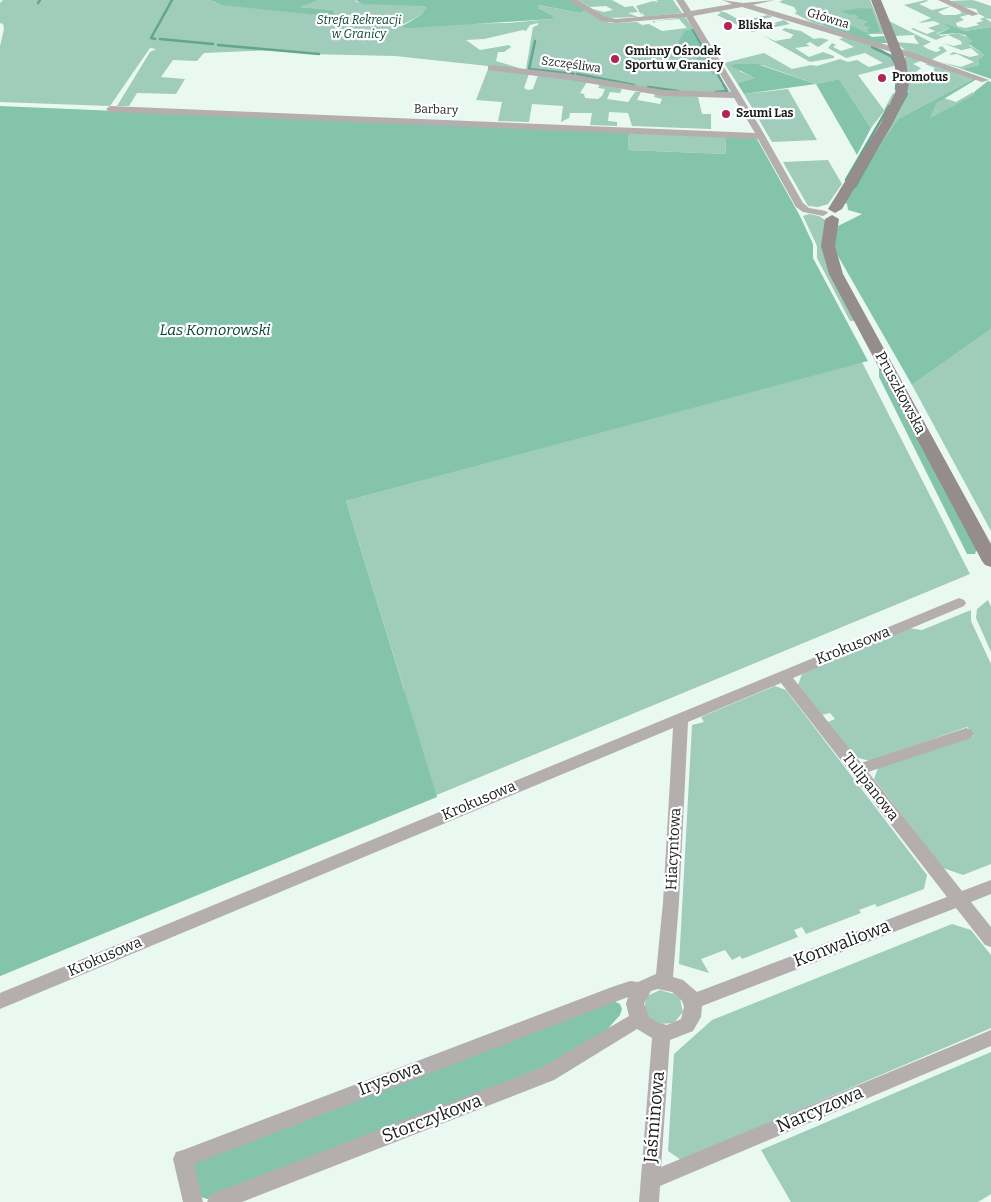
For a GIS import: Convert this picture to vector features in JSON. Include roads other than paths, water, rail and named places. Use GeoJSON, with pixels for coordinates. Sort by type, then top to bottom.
{"type":"FeatureCollection","features":[{"type":"Feature","properties":{"kind":"street"},"geometry":{"type":"LineString","coordinates":[[573,0],[602,18],[616,21],[689,14],[744,3],[771,0]]}},
{"type":"Feature","properties":{"kind":"street"},"geometry":{"type":"LineString","coordinates":[[680,0],[761,136],[800,206],[806,210],[830,214]]}},
{"type":"Feature","properties":{"kind":"street","name":"Główna"},"geometry":{"type":"LineString","coordinates":[[726,0],[744,3],[956,69],[985,80]]}},
{"type":"Feature","properties":{"kind":"street","name":"Pruszkowska"},"geometry":{"type":"LineString","coordinates":[[876,0],[902,72],[899,100],[830,214],[828,246],[836,274],[991,561]]}},
{"type":"Feature","properties":{"kind":"street"},"geometry":{"type":"LineString","coordinates":[[942,0],[975,14]]}},
{"type":"Feature","properties":{"kind":"street","name":"Szczęśliwa"},"geometry":{"type":"LineString","coordinates":[[491,68],[574,77],[664,92],[737,95]]}},
{"type":"Feature","properties":{"kind":"street","name":"Barbary"},"geometry":{"type":"LineString","coordinates":[[110,110],[761,136]]}},
{"type":"Feature","properties":{"kind":"street","name":"Krokusowa"},"geometry":{"type":"LineString","coordinates":[[0,1001],[959,603]]}},
{"type":"Feature","properties":{"kind":"street","name":"Tulipanowa"},"geometry":{"type":"LineString","coordinates":[[783,675],[959,898]]}},
{"type":"Feature","properties":{"kind":"street","name":"Hiacyntowa"},"geometry":{"type":"LineString","coordinates":[[664,981],[671,902],[681,718]]}},
{"type":"Feature","properties":{"kind":"street"},"geometry":{"type":"LineString","coordinates":[[857,770],[966,734]]}},
{"type":"Feature","properties":{"kind":"street","name":"Konwaliowa"},"geometry":{"type":"LineString","coordinates":[[692,1002],[991,887]]}},
{"type":"Feature","properties":{"kind":"street"},"geometry":{"type":"LineString","coordinates":[[959,898],[991,940]]}},
{"type":"Feature","properties":{"kind":"street"},"geometry":{"type":"LineString","coordinates":[[664,981],[682,988],[692,1002],[693,1012],[686,1025],[678,1030],[662,1032],[649,1028],[640,1019],[635,1004],[641,990],[651,983],[664,981]]}},
{"type":"Feature","properties":{"kind":"street","name":"Irysowa"},"geometry":{"type":"LineString","coordinates":[[193,1202],[183,1159],[618,992],[641,990]]}},
{"type":"Feature","properties":{"kind":"street","name":"Storczykowa"},"geometry":{"type":"LineString","coordinates":[[217,1202],[547,1074],[640,1019]]}},
{"type":"Feature","properties":{"kind":"street","name":"Jaśminowa"},"geometry":{"type":"LineString","coordinates":[[648,1202],[662,1032]]}},
{"type":"Feature","properties":{"kind":"street","name":"Narcyzowa"},"geometry":{"type":"LineString","coordinates":[[650,1182],[991,1038]]}},
{"type":"Feature","properties":{"kind":"waterway"},"geometry":{"type":"LineString","coordinates":[[155,39],[151,38],[172,0]]}},
{"type":"Feature","properties":{"kind":"waterway"},"geometry":{"type":"LineString","coordinates":[[693,30],[727,91],[715,92]]}},
{"type":"Feature","properties":{"kind":"waterway"},"geometry":{"type":"LineString","coordinates":[[160,39],[213,44]]}},
{"type":"Feature","properties":{"kind":"waterway"},"geometry":{"type":"LineString","coordinates":[[535,41],[529,69],[574,74]]}},
{"type":"Feature","properties":{"kind":"waterway"},"geometry":{"type":"LineString","coordinates":[[218,45],[319,54]]}},
{"type":"Feature","properties":{"kind":"waterway"},"geometry":{"type":"LineString","coordinates":[[872,47],[891,56],[895,63]]}},
{"type":"Feature","properties":{"kind":"waterway"},"geometry":{"type":"LineString","coordinates":[[577,74],[634,85]]}},
{"type":"Feature","properties":{"kind":"waterway"},"geometry":{"type":"LineString","coordinates":[[896,89],[897,77]]}},
{"type":"Feature","properties":{"kind":"waterway"},"geometry":{"type":"LineString","coordinates":[[648,87],[678,91]]}},
{"type":"Feature","properties":{"kind":"waterway"},"geometry":{"type":"LineString","coordinates":[[855,187],[907,94]]}},
{"type":"Feature","properties":{"kind":"waterway"},"geometry":{"type":"LineString","coordinates":[[846,180],[889,106]]}},
{"type":"Feature","properties":{"kind":"place","name":"Bliska"},"geometry":{"type":"Point","coordinates":[728,26]}},
{"type":"Feature","properties":{"kind":"place","name":"Gminny Ośrodek Sportu w Granicy"},"geometry":{"type":"Point","coordinates":[615,59]}},
{"type":"Feature","properties":{"kind":"place","name":"Promotus"},"geometry":{"type":"Point","coordinates":[882,78]}},
{"type":"Feature","properties":{"kind":"place","name":"Szumi Las"},"geometry":{"type":"Point","coordinates":[726,114]}},
{"type":"Feature","properties":{"kind":"park label","name":"Strefa Rekreacji w Granicy"},"geometry":{"type":"Point","coordinates":[359,28]}},
{"type":"Feature","properties":{"kind":"park label","name":"Las Komorowski"},"geometry":{"type":"Point","coordinates":[215,331]}}]}
